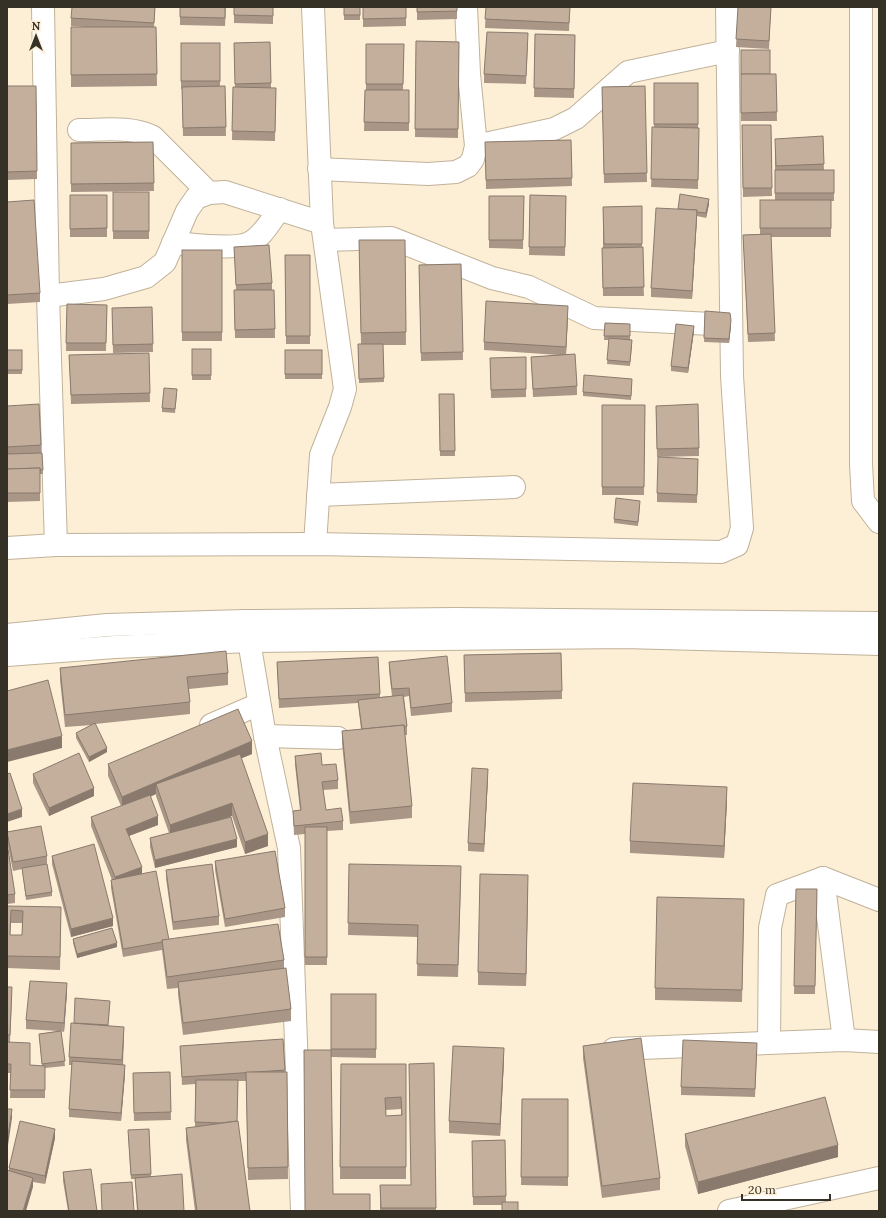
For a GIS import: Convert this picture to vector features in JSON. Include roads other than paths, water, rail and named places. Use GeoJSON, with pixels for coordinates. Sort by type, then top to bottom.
{"type":"FeatureCollection","features":[{"type":"Feature","properties":{"kind":"street"},"geometry":{"type":"LineString","coordinates":[[43,7],[48,296],[56,545]]}},
{"type":"Feature","properties":{"kind":"street"},"geometry":{"type":"LineString","coordinates":[[313,7],[323,232],[345,389],[340,407],[321,455],[315,544]]}},
{"type":"Feature","properties":{"kind":"street"},"geometry":{"type":"LineString","coordinates":[[319,169],[428,174],[456,172],[468,166],[473,159],[476,146],[469,74],[466,7]]}},
{"type":"Feature","properties":{"kind":"street"},"geometry":{"type":"LineString","coordinates":[[7,548],[56,545],[315,544],[721,552],[737,545],[742,528],[732,376],[727,7]]}},
{"type":"Feature","properties":{"kind":"street"},"geometry":{"type":"LineString","coordinates":[[861,7],[861,464],[863,501],[879,522]]}},
{"type":"Feature","properties":{"kind":"street"},"geometry":{"type":"LineString","coordinates":[[476,146],[554,129],[576,118],[628,72],[728,51]]}},
{"type":"Feature","properties":{"kind":"street"},"geometry":{"type":"LineString","coordinates":[[79,130],[126,130],[146,133],[153,137],[209,193]]}},
{"type":"Feature","properties":{"kind":"street"},"geometry":{"type":"LineString","coordinates":[[48,296],[104,289],[146,277],[165,262],[190,207],[196,198],[209,193],[225,192],[280,210],[323,232],[391,238],[492,278],[529,288],[594,318],[731,325]]}},
{"type":"Feature","properties":{"kind":"street"},"geometry":{"type":"LineString","coordinates":[[173,243],[224,246],[250,243],[258,238],[280,210]]}},
{"type":"Feature","properties":{"kind":"street"},"geometry":{"type":"LineString","coordinates":[[318,495],[514,487]]}},
{"type":"Feature","properties":{"kind":"street"},"geometry":{"type":"LineString","coordinates":[[7,635],[107,625],[244,621],[456,619],[879,623]]}},
{"type":"Feature","properties":{"kind":"street"},"geometry":{"type":"LineString","coordinates":[[7,655],[115,647],[249,641],[624,637],[879,644]]}},
{"type":"Feature","properties":{"kind":"street"},"geometry":{"type":"LineString","coordinates":[[249,641],[265,736],[289,848],[302,1211]]}},
{"type":"Feature","properties":{"kind":"street"},"geometry":{"type":"LineString","coordinates":[[196,732],[260,704]]}},
{"type":"Feature","properties":{"kind":"street"},"geometry":{"type":"LineString","coordinates":[[265,736],[338,738]]}},
{"type":"Feature","properties":{"kind":"street"},"geometry":{"type":"LineString","coordinates":[[822,878],[844,1040]]}},
{"type":"Feature","properties":{"kind":"street"},"geometry":{"type":"LineString","coordinates":[[769,1043],[770,928],[778,896],[822,878],[879,900]]}},
{"type":"Feature","properties":{"kind":"street"},"geometry":{"type":"LineString","coordinates":[[614,1049],[844,1040],[879,1042]]}},
{"type":"Feature","properties":{"kind":"street"},"geometry":{"type":"LineString","coordinates":[[729,1211],[879,1178]]}}]}
